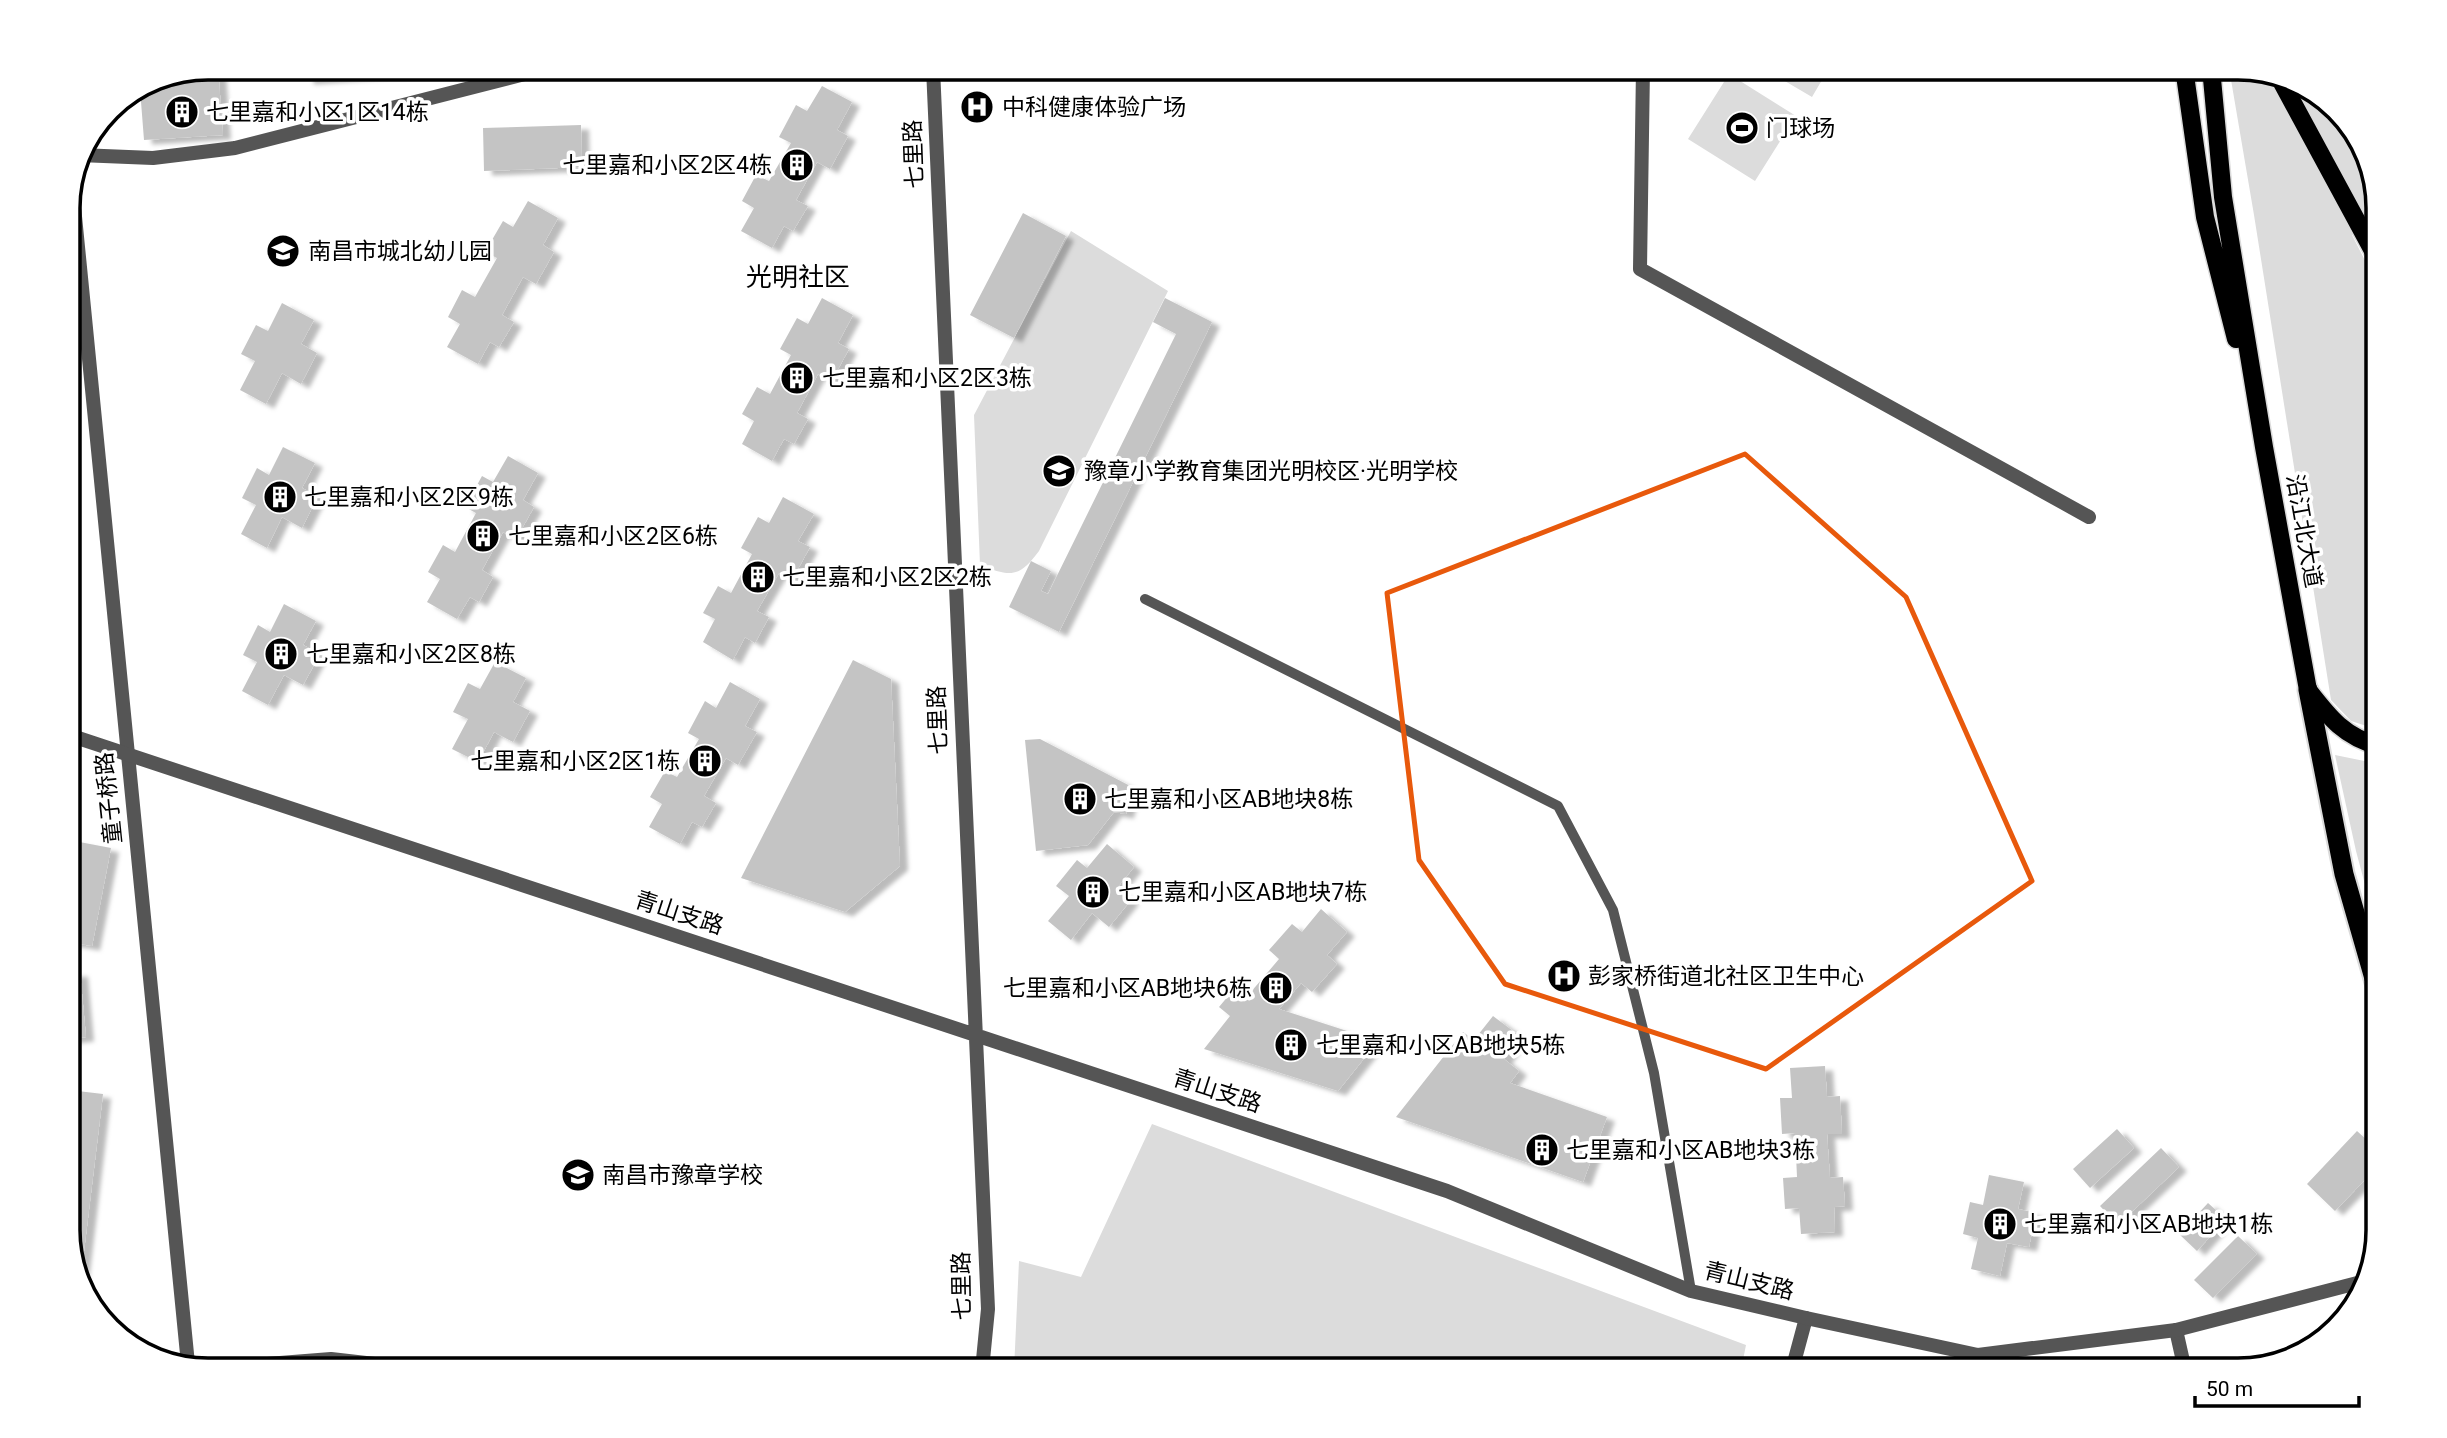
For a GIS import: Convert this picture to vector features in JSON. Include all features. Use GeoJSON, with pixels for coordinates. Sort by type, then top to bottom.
{"type":"FeatureCollection","features":[{"type":"Feature","properties":{"kind":"highway","name":"沿江北大道"},"geometry":{"type":"LineString","coordinates":[[2308,690],[2344,874],[2366,951]]}},
{"type":"Feature","properties":{"kind":"main road"},"geometry":{"type":"LineString","coordinates":[[2186,80],[2204,218],[2264,447]]}},
{"type":"Feature","properties":{"kind":"main road","name":"沿江北大道"},"geometry":{"type":"LineString","coordinates":[[2212,80],[2223,197],[2308,690]]}},
{"type":"Feature","properties":{"kind":"main road"},"geometry":{"type":"LineString","coordinates":[[2286,89],[2366,235]]}},
{"type":"Feature","properties":{"kind":"main road"},"geometry":{"type":"LineString","coordinates":[[2308,690],[2330,719],[2352,736],[2366,741]]}},
{"type":"Feature","properties":{"kind":"street"},"geometry":{"type":"LineString","coordinates":[[1643,80],[1640,269],[2089,517]]}},
{"type":"Feature","properties":{"kind":"street"},"geometry":{"type":"LineString","coordinates":[[92,156],[153,158],[235,148],[498,81]]}},
{"type":"Feature","properties":{"kind":"street","name":"七里路"},"geometry":{"type":"LineString","coordinates":[[933,81],[988,1309],[983,1358]]}},
{"type":"Feature","properties":{"kind":"street","name":"童子桥路"},"geometry":{"type":"LineString","coordinates":[[81,277],[187,1355]]}},
{"type":"Feature","properties":{"kind":"street","name":"青山支路"},"geometry":{"type":"LineString","coordinates":[[81,739],[1447,1191],[1691,1291],[1978,1355],[2176,1330],[2354,1284]]}},
{"type":"Feature","properties":{"kind":"street"},"geometry":{"type":"LineString","coordinates":[[1795,1358],[1805,1318]]}},
{"type":"Feature","properties":{"kind":"street"},"geometry":{"type":"LineString","coordinates":[[2176,1330],[2182,1358]]}},
{"type":"Feature","properties":{"kind":"lane"},"geometry":{"type":"LineString","coordinates":[[1145,598],[1558,806],[1613,910],[1654,1073],[1691,1291]]}},
{"type":"Feature","properties":{"kind":"highlighted area"},"geometry":{"type":"Polygon","coordinates":[[[1745,454],[1906,597],[2032,881],[1766,1069],[1505,984],[1419,860],[1387,593],[1745,454]]]}},
{"type":"Feature","properties":{"kind":"shaded area","name":"门球场"},"geometry":{"type":"Polygon","coordinates":[[[1725,80],[1739,80],[1796,116],[1755,181],[1688,139],[1725,80]]]}},
{"type":"Feature","properties":{"kind":"shaded area"},"geometry":{"type":"Polygon","coordinates":[[[1784,80],[1822,80],[1812,97],[1784,80]]]}},
{"type":"Feature","properties":{"kind":"shaded area"},"geometry":{"type":"Polygon","coordinates":[[[2231,80],[2255,82],[2288,90],[2317,107],[2345,137],[2360,167],[2364,183],[2366,226],[2352,235],[2366,262],[2366,726],[2351,721],[2331,700],[2231,80]]]}},
{"type":"Feature","properties":{"kind":"shaded area"},"geometry":{"type":"Polygon","coordinates":[[[1071,231],[1168,291],[1039,551],[1020,570],[1014,573],[999,572],[980,565],[974,415],[1071,231]]]}},
{"type":"Feature","properties":{"kind":"shaded area"},"geometry":{"type":"Polygon","coordinates":[[[2335,755],[2366,761],[2366,888],[2335,755]]]}},
{"type":"Feature","properties":{"kind":"shaded area"},"geometry":{"type":"Polygon","coordinates":[[[1152,1124],[1746,1345],[1743,1358],[1015,1358],[1019,1261],[1081,1277],[1152,1124]]]}},
{"type":"Feature","properties":{"kind":"building","name":"七里嘉和小区1区14栋"},"geometry":{"type":"Polygon","coordinates":[[[219,81],[223,135],[144,140],[141,100],[167,87],[183,83],[219,81]]]}},
{"type":"Feature","properties":{"kind":"building","name":"七里嘉和小区2区4栋"},"geometry":{"type":"Polygon","coordinates":[[[822,86],[852,102],[837,130],[848,136],[830,169],[817,162],[796,200],[808,206],[793,231],[784,226],[772,248],[741,231],[754,208],[742,201],[756,175],[769,181],[791,143],[779,137],[796,105],[807,111],[822,86]]]}},
{"type":"Feature","properties":{"kind":"building"},"geometry":{"type":"Polygon","coordinates":[[[581,125],[582,167],[484,171],[483,128],[581,125]]]}},
{"type":"Feature","properties":{"kind":"building"},"geometry":{"type":"Polygon","coordinates":[[[528,201],[558,218],[543,245],[554,252],[536,284],[523,277],[502,315],[514,322],[499,347],[490,342],[478,364],[447,347],[460,324],[448,317],[462,290],[475,297],[497,258],[485,252],[503,221],[513,227],[528,201]]]}},
{"type":"Feature","properties":{"kind":"building"},"geometry":{"type":"Polygon","coordinates":[[[1023,213],[1066,236],[1014,338],[970,315],[1023,213]]]}},
{"type":"Feature","properties":{"kind":"building","name":"七里嘉和小区2区3栋"},"geometry":{"type":"Polygon","coordinates":[[[822,298],[853,315],[838,343],[849,349],[831,382],[818,374],[797,413],[808,419],[794,444],[784,439],[772,461],[742,444],[754,421],[742,414],[757,387],[770,394],[791,355],[780,349],[797,318],[808,324],[822,298]]]}},
{"type":"Feature","properties":{"kind":"building"},"geometry":{"type":"Polygon","coordinates":[[[1165,298],[1212,322],[1059,632],[1009,607],[1031,561],[1051,571],[1041,591],[1048,594],[1176,334],[1153,322],[1165,298]]]}},
{"type":"Feature","properties":{"kind":"building"},"geometry":{"type":"Polygon","coordinates":[[[282,303],[314,320],[301,344],[317,353],[301,384],[282,373],[266,404],[240,390],[255,361],[241,354],[256,325],[268,331],[282,303]]]}},
{"type":"Feature","properties":{"kind":"building","name":"七里嘉和小区2区9栋"},"geometry":{"type":"Polygon","coordinates":[[[283,447],[315,463],[302,488],[318,496],[302,528],[282,517],[267,548],[241,534],[256,505],[242,498],[257,468],[269,475],[283,447]]]}},
{"type":"Feature","properties":{"kind":"building","name":"七里嘉和小区2区6栋"},"geometry":{"type":"Polygon","coordinates":[[[508,456],[538,473],[523,500],[534,507],[516,539],[503,532],[482,570],[493,577],[479,602],[470,597],[457,619],[427,602],[440,579],[428,572],[443,545],[455,552],[476,513],[465,507],[482,476],[493,482],[508,456]]]}},
{"type":"Feature","properties":{"kind":"building","name":"七里嘉和小区2区2栋"},"geometry":{"type":"Polygon","coordinates":[[[783,497],[814,514],[798,541],[810,547],[792,580],[779,573],[757,611],[769,617],[755,643],[745,637],[733,660],[703,642],[715,619],[703,613],[718,586],[731,593],[752,554],[741,548],[758,517],[769,523],[783,497]]]}},
{"type":"Feature","properties":{"kind":"building","name":"七里嘉和小区2区8栋"},"geometry":{"type":"Polygon","coordinates":[[[284,604],[316,621],[303,645],[320,654],[303,685],[284,675],[268,705],[242,691],[257,662],[243,655],[258,625],[270,632],[284,604]]]}},
{"type":"Feature","properties":{"kind":"building"},"geometry":{"type":"Polygon","coordinates":[[[853,660],[891,679],[900,866],[845,912],[741,878],[853,660]]]}},
{"type":"Feature","properties":{"kind":"building"},"geometry":{"type":"Polygon","coordinates":[[[495,662],[526,678],[513,702],[530,711],[513,742],[494,732],[478,762],[452,749],[468,719],[453,712],[468,683],[480,689],[495,662]]]}},
{"type":"Feature","properties":{"kind":"building","name":"七里嘉和小区2区1栋"},"geometry":{"type":"Polygon","coordinates":[[[730,682],[760,699],[745,726],[757,732],[738,765],[726,758],[704,796],[716,803],[702,827],[692,822],[680,844],[649,827],[662,804],[650,797],[665,771],[677,777],[699,739],[688,733],[705,701],[716,708],[730,682]]]}},
{"type":"Feature","properties":{"kind":"building","name":"七里嘉和小区AB地块8栋"},"geometry":{"type":"Polygon","coordinates":[[[1040,739],[1132,787],[1126,814],[1114,812],[1088,845],[1036,851],[1025,740],[1040,739]]]}},
{"type":"Feature","properties":{"kind":"building"},"geometry":{"type":"Polygon","coordinates":[[[81,842],[111,848],[92,946],[81,944],[81,842]]]}},
{"type":"Feature","properties":{"kind":"building","name":"七里嘉和小区AB地块7栋"},"geometry":{"type":"Polygon","coordinates":[[[1107,844],[1134,867],[1117,888],[1131,900],[1109,927],[1092,913],[1071,940],[1048,921],[1069,896],[1056,886],[1077,860],[1087,868],[1107,844]]]}},
{"type":"Feature","properties":{"kind":"building","name":"七里嘉和小区AB地块5栋"},"geometry":{"type":"Polygon","coordinates":[[[1321,909],[1347,932],[1327,955],[1337,964],[1312,992],[1301,983],[1279,1009],[1378,1041],[1338,1091],[1204,1049],[1230,1016],[1219,1007],[1239,983],[1250,993],[1279,959],[1269,950],[1292,924],[1302,932],[1321,909]]]}},
{"type":"Feature","properties":{"kind":"building"},"geometry":{"type":"Polygon","coordinates":[[[81,983],[86,1037],[81,1038],[81,983]]]}},
{"type":"Feature","properties":{"kind":"building","name":"七里嘉和小区AB地块3栋"},"geometry":{"type":"Polygon","coordinates":[[[1493,1016],[1521,1037],[1504,1059],[1519,1071],[1510,1083],[1607,1117],[1583,1182],[1396,1117],[1463,1032],[1474,1040],[1493,1016]]]}},
{"type":"Feature","properties":{"kind":"building"},"geometry":{"type":"Polygon","coordinates":[[[1825,1066],[1827,1097],[1840,1096],[1842,1134],[1827,1134],[1830,1178],[1843,1177],[1845,1206],[1834,1207],[1835,1232],[1801,1234],[1799,1208],[1785,1209],[1783,1178],[1797,1177],[1795,1133],[1782,1134],[1780,1098],[1792,1098],[1790,1068],[1825,1066]]]}},
{"type":"Feature","properties":{"kind":"building"},"geometry":{"type":"Polygon","coordinates":[[[81,1091],[103,1094],[83,1256],[81,1091]]]}},
{"type":"Feature","properties":{"kind":"building"},"geometry":{"type":"Polygon","coordinates":[[[2117,1129],[2134,1148],[2090,1188],[2073,1169],[2117,1129]]]}},
{"type":"Feature","properties":{"kind":"building"},"geometry":{"type":"Polygon","coordinates":[[[2357,1131],[2366,1139],[2366,1179],[2335,1211],[2307,1184],[2357,1131]]]}},
{"type":"Feature","properties":{"kind":"building"},"geometry":{"type":"Polygon","coordinates":[[[2161,1148],[2179,1167],[2118,1225],[2100,1206],[2161,1148]]]}},
{"type":"Feature","properties":{"kind":"building","name":"七里嘉和小区AB地块1栋"},"geometry":{"type":"Polygon","coordinates":[[[1989,1175],[2024,1182],[2018,1209],[2036,1213],[2029,1247],[2007,1243],[2000,1276],[1971,1269],[1978,1238],[1963,1234],[1970,1202],[1983,1205],[1989,1175]]]}},
{"type":"Feature","properties":{"kind":"building"},"geometry":{"type":"Polygon","coordinates":[[[2208,1203],[2226,1219],[2197,1251],[2179,1234],[2208,1203]]]}},
{"type":"Feature","properties":{"kind":"building"},"geometry":{"type":"Polygon","coordinates":[[[2238,1236],[2257,1254],[2213,1298],[2194,1280],[2238,1236]]]}},
{"type":"Feature","properties":{"kind":"place","name":"中科健康体验广场"},"geometry":{"type":"Point","coordinates":[977,107]}},
{"type":"Feature","properties":{"kind":"place","name":"七里嘉和小区1区14栋"},"geometry":{"type":"Point","coordinates":[182,112]}},
{"type":"Feature","properties":{"kind":"place","name":"门球场"},"geometry":{"type":"Point","coordinates":[1742,128]}},
{"type":"Feature","properties":{"kind":"place","name":"七里嘉和小区2区4栋"},"geometry":{"type":"Point","coordinates":[797,165]}},
{"type":"Feature","properties":{"kind":"place","name":"南昌市城北幼儿园"},"geometry":{"type":"Point","coordinates":[283,251]}},
{"type":"Feature","properties":{"kind":"place","name":"七里嘉和小区2区3栋"},"geometry":{"type":"Point","coordinates":[797,378]}},
{"type":"Feature","properties":{"kind":"place","name":"豫章小学教育集团光明校区·光明学校"},"geometry":{"type":"Point","coordinates":[1059,471]}},
{"type":"Feature","properties":{"kind":"place","name":"七里嘉和小区2区9栋"},"geometry":{"type":"Point","coordinates":[280,497]}},
{"type":"Feature","properties":{"kind":"place","name":"七里嘉和小区2区6栋"},"geometry":{"type":"Point","coordinates":[483,536]}},
{"type":"Feature","properties":{"kind":"place","name":"七里嘉和小区2区2栋"},"geometry":{"type":"Point","coordinates":[758,577]}},
{"type":"Feature","properties":{"kind":"place","name":"七里嘉和小区2区8栋"},"geometry":{"type":"Point","coordinates":[281,654]}},
{"type":"Feature","properties":{"kind":"place","name":"七里嘉和小区2区1栋"},"geometry":{"type":"Point","coordinates":[705,761]}},
{"type":"Feature","properties":{"kind":"place","name":"七里嘉和小区AB地块8栋"},"geometry":{"type":"Point","coordinates":[1080,799]}},
{"type":"Feature","properties":{"kind":"place","name":"七里嘉和小区AB地块7栋"},"geometry":{"type":"Point","coordinates":[1093,892]}},
{"type":"Feature","properties":{"kind":"place","name":"彭家桥街道北社区卫生中心"},"geometry":{"type":"Point","coordinates":[1564,976]}},
{"type":"Feature","properties":{"kind":"place","name":"七里嘉和小区AB地块6栋"},"geometry":{"type":"Point","coordinates":[1276,988]}},
{"type":"Feature","properties":{"kind":"place","name":"七里嘉和小区AB地块5栋"},"geometry":{"type":"Point","coordinates":[1291,1045]}},
{"type":"Feature","properties":{"kind":"place","name":"七里嘉和小区AB地块3栋"},"geometry":{"type":"Point","coordinates":[1542,1150]}},
{"type":"Feature","properties":{"kind":"place","name":"南昌市豫章学校"},"geometry":{"type":"Point","coordinates":[578,1175]}},
{"type":"Feature","properties":{"kind":"place","name":"七里嘉和小区AB地块1栋"},"geometry":{"type":"Point","coordinates":[2000,1224]}},
{"type":"Feature","properties":{"kind":"district","name":"光明社区"},"geometry":{"type":"Point","coordinates":[798,277]}}]}
